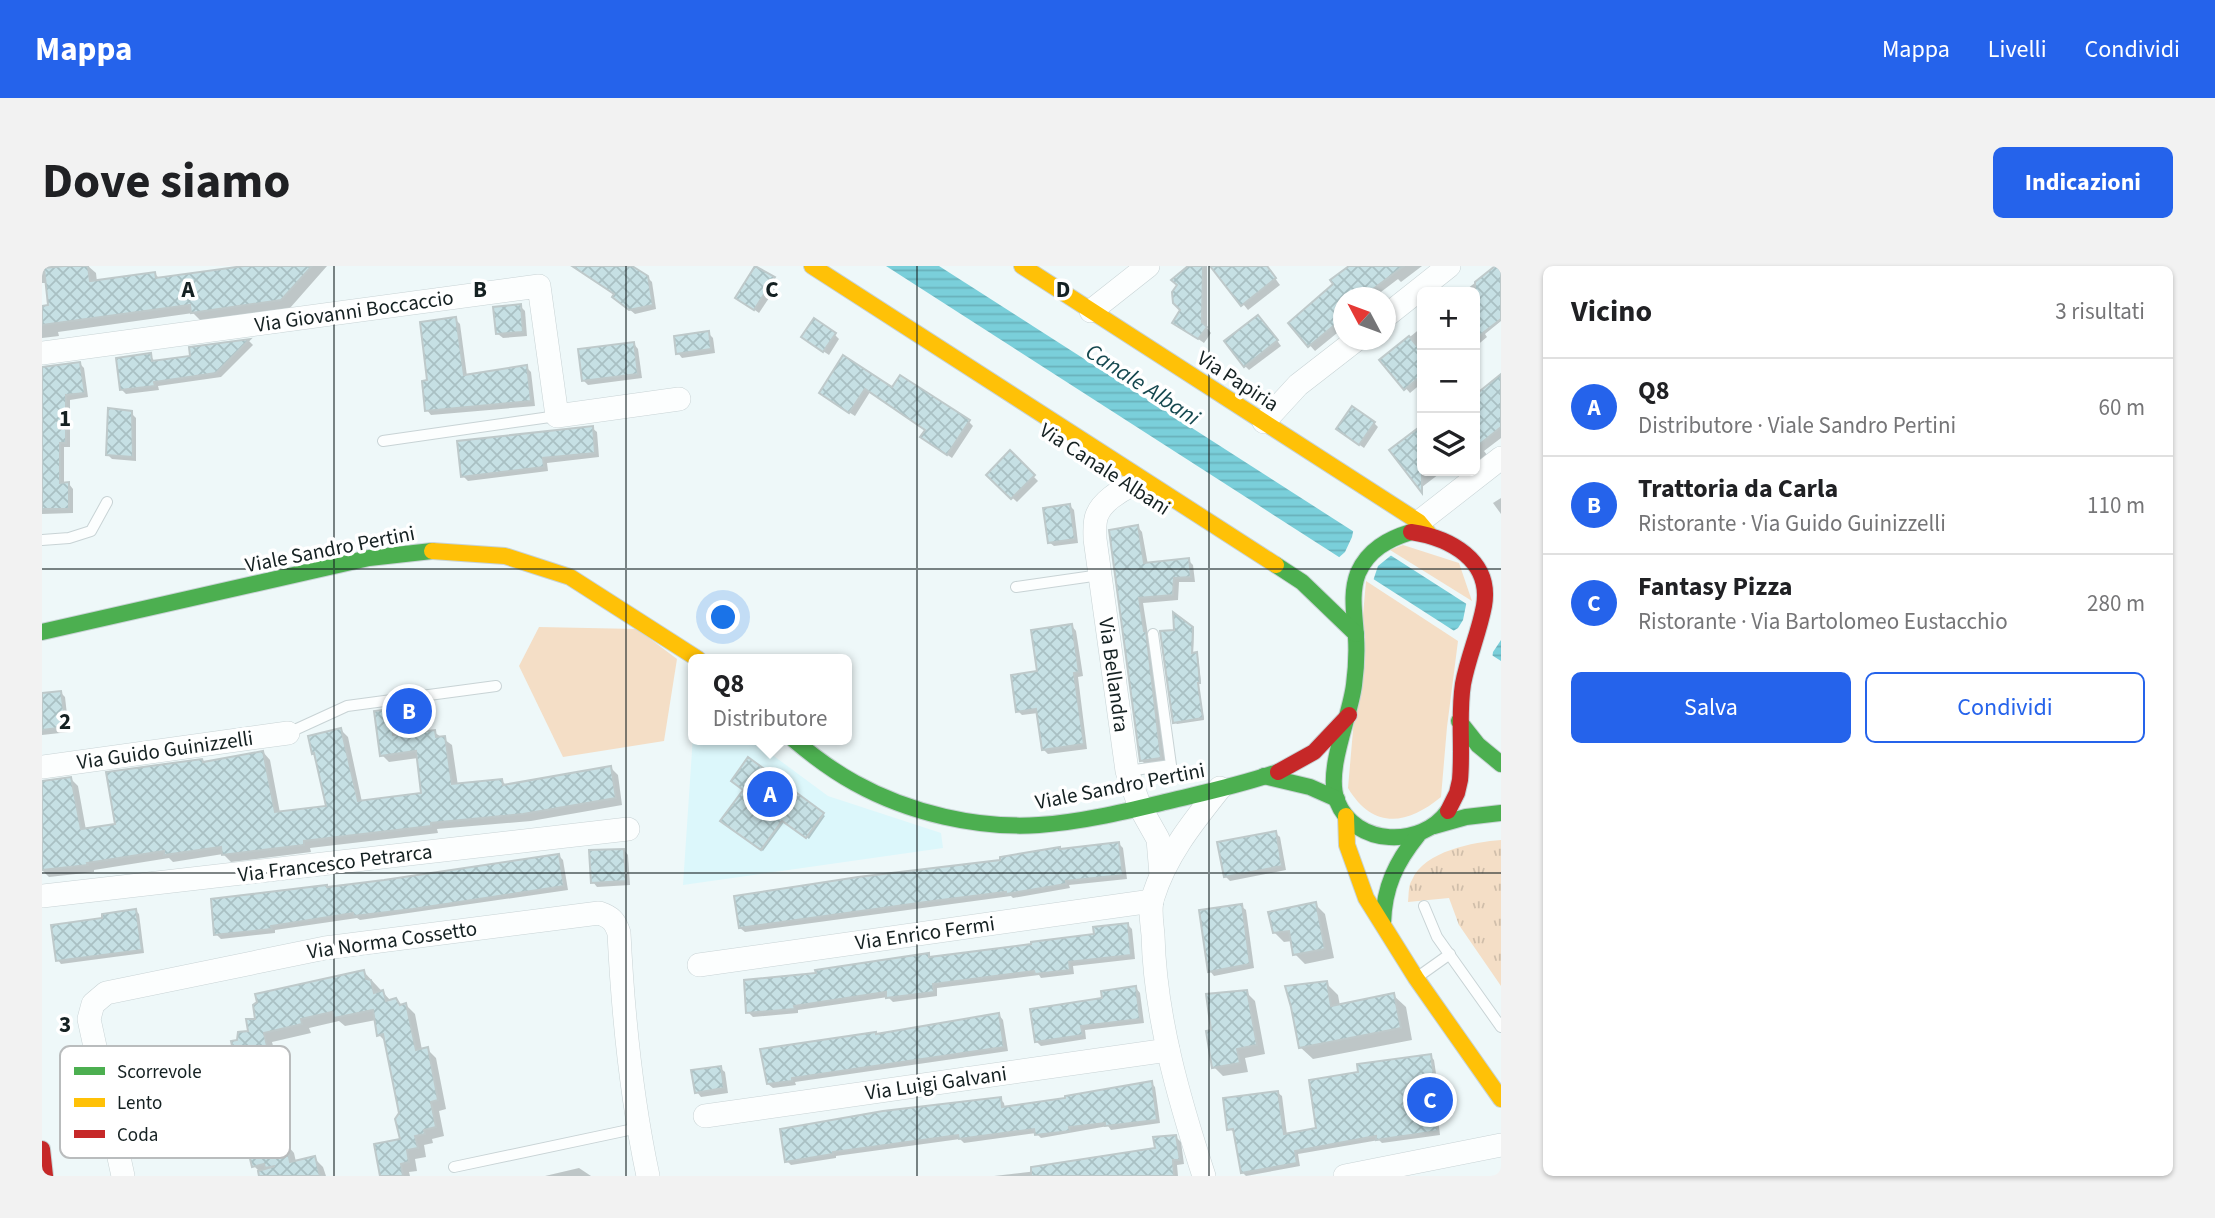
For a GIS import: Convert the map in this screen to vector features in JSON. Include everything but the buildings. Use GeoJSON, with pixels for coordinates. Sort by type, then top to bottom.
{"type":"FeatureCollection","features":[{"type":"Feature","properties":{"kind":"main road","name":"Via Canale Albani"},"geometry":{"type":"LineString","coordinates":[[812,266],[1302,582],[1356,634]]}},
{"type":"Feature","properties":{"kind":"main road","name":"Via Papiria"},"geometry":{"type":"LineString","coordinates":[[1022,266],[1424,528],[1469,554]]}},
{"type":"Feature","properties":{"kind":"main road"},"geometry":{"type":"LineString","coordinates":[[1424,528],[1393,537],[1377,547],[1361,567],[1353,587],[1355,679],[1336,765],[1334,785],[1337,799],[1346,816],[1360,829],[1398,839],[1418,835],[1434,826],[1466,817],[1501,813]]}},
{"type":"Feature","properties":{"kind":"main road","name":"Viale Sandro Pertini"},"geometry":{"type":"LineString","coordinates":[[43,624],[72,625],[369,558],[441,550],[505,556],[570,577],[690,654]]}},
{"type":"Feature","properties":{"kind":"main road"},"geometry":{"type":"LineString","coordinates":[[1469,554],[1501,573]]}},
{"type":"Feature","properties":{"kind":"main road"},"geometry":{"type":"LineString","coordinates":[[1434,826],[1452,807],[1458,789],[1463,679],[1485,598],[1480,570],[1469,554]]}},
{"type":"Feature","properties":{"kind":"main road"},"geometry":{"type":"LineString","coordinates":[[1473,643],[1497,618]]}},
{"type":"Feature","properties":{"kind":"main road","name":"Viale Sandro Pertini"},"geometry":{"type":"LineString","coordinates":[[42,645],[72,625]]}},
{"type":"Feature","properties":{"kind":"main road","name":"Viale Sandro Pertini"},"geometry":{"type":"LineString","coordinates":[[800,745],[863,788],[941,815],[999,826],[1060,824],[1264,776],[1306,757],[1322,745],[1349,715]]}},
{"type":"Feature","properties":{"kind":"main road"},"geometry":{"type":"LineString","coordinates":[[1459,721],[1478,745],[1501,764]]}},
{"type":"Feature","properties":{"kind":"main road","name":"Viale Sandro Pertini"},"geometry":{"type":"LineString","coordinates":[[1264,776],[1304,784],[1337,799]]}},
{"type":"Feature","properties":{"kind":"main road"},"geometry":{"type":"LineString","coordinates":[[1346,816],[1347,845],[1366,898],[1416,978],[1501,1099]]}},
{"type":"Feature","properties":{"kind":"main road"},"geometry":{"type":"LineString","coordinates":[[1383,923],[1382,905],[1387,883],[1402,854],[1418,835]]}},
{"type":"Feature","properties":{"kind":"main road"},"geometry":{"type":"LineString","coordinates":[[42,1149],[45,1176]]}},
{"type":"Feature","properties":{"kind":"street"},"geometry":{"type":"LineString","coordinates":[[1091,311],[1148,266]]}},
{"type":"Feature","properties":{"kind":"street"},"geometry":{"type":"LineString","coordinates":[[1396,307],[1449,266]]}},
{"type":"Feature","properties":{"kind":"street","name":"Via Giovanni Boccaccio"},"geometry":{"type":"LineString","coordinates":[[42,353],[539,286],[557,416]]}},
{"type":"Feature","properties":{"kind":"street","name":"Via Canale Albani"},"geometry":{"type":"LineString","coordinates":[[939,346],[957,371],[1254,567],[1271,572],[1284,570]]}},
{"type":"Feature","properties":{"kind":"street"},"geometry":{"type":"LineString","coordinates":[[1264,422],[1298,385],[1343,350]]}},
{"type":"Feature","properties":{"kind":"street"},"geometry":{"type":"LineString","coordinates":[[557,416],[679,399]]}},
{"type":"Feature","properties":{"kind":"street"},"geometry":{"type":"LineString","coordinates":[[1424,528],[1501,458]]}},
{"type":"Feature","properties":{"kind":"street","name":"Via Bellandra"},"geometry":{"type":"LineString","coordinates":[[1132,485],[1121,490],[1096,516],[1095,538],[1127,771],[1140,807],[1158,839],[1161,875]]}},
{"type":"Feature","properties":{"kind":"street","name":"Via Guido Guinizzelli"},"geometry":{"type":"LineString","coordinates":[[42,767],[288,733]]}},
{"type":"Feature","properties":{"kind":"street","name":"Via Bellandra"},"geometry":{"type":"LineString","coordinates":[[1204,1176],[1188,1128],[1168,1050],[1153,951],[1152,901],[1161,875],[1180,840],[1220,788]]}},
{"type":"Feature","properties":{"kind":"street","name":"Via Francesco Petrarca"},"geometry":{"type":"LineString","coordinates":[[42,897],[628,829]]}},
{"type":"Feature","properties":{"kind":"street","name":"Via Enrico Fermi"},"geometry":{"type":"LineString","coordinates":[[699,965],[1152,901]]}},
{"type":"Feature","properties":{"kind":"street","name":"Via Norma Cossetto"},"geometry":{"type":"LineString","coordinates":[[95,1046],[89,1019],[93,1004],[106,993],[325,948],[599,914],[609,916],[616,923],[619,933],[621,984],[638,1128],[648,1176]]}},
{"type":"Feature","properties":{"kind":"street","name":"Via Luigi Galvani"},"geometry":{"type":"LineString","coordinates":[[705,1116],[1168,1050]]}},
{"type":"Feature","properties":{"kind":"street"},"geometry":{"type":"LineString","coordinates":[[1345,1176],[1501,1145]]}},
{"type":"Feature","properties":{"kind":"street","name":"Via Norma Cossetto"},"geometry":{"type":"LineString","coordinates":[[119,1158],[123,1176]]}},
{"type":"Feature","properties":{"kind":"lane"},"geometry":{"type":"LineString","coordinates":[[383,441],[557,416]]}},
{"type":"Feature","properties":{"kind":"lane"},"geometry":{"type":"LineString","coordinates":[[42,540],[69,538],[91,531],[107,502]]}},
{"type":"Feature","properties":{"kind":"lane"},"geometry":{"type":"LineString","coordinates":[[1016,587],[1100,575]]}},
{"type":"Feature","properties":{"kind":"lane"},"geometry":{"type":"LineString","coordinates":[[1127,771],[1171,765],[1153,634]]}},
{"type":"Feature","properties":{"kind":"lane"},"geometry":{"type":"LineString","coordinates":[[288,733],[347,706],[496,686]]}},
{"type":"Feature","properties":{"kind":"lane"},"geometry":{"type":"LineString","coordinates":[[1424,906],[1437,937],[1501,1027]]}},
{"type":"Feature","properties":{"kind":"lane"},"geometry":{"type":"LineString","coordinates":[[1416,978],[1450,954]]}},
{"type":"Feature","properties":{"kind":"lane"},"geometry":{"type":"LineString","coordinates":[[454,1167],[638,1128]]}},
{"type":"Feature","properties":{"kind":"shaded area"},"geometry":{"type":"Polygon","coordinates":[[[692,745],[762,745],[828,796],[941,833],[943,848],[683,885],[692,745]]]}},
{"type":"Feature","properties":{"kind":"green space"},"geometry":{"type":"Polygon","coordinates":[[[1403,545],[1459,563],[1472,601],[1390,550],[1403,545]]]}},
{"type":"Feature","properties":{"kind":"green space"},"geometry":{"type":"Polygon","coordinates":[[[1366,581],[1458,641],[1441,797],[1403,818],[1379,817],[1368,811],[1348,788],[1366,581]]]}},
{"type":"Feature","properties":{"kind":"green space"},"geometry":{"type":"Polygon","coordinates":[[[539,627],[637,629],[677,659],[664,741],[563,757],[519,666],[539,627]]]}},
{"type":"Feature","properties":{"kind":"green space"},"geometry":{"type":"Polygon","coordinates":[[[1501,840],[1501,986],[1459,925],[1449,898],[1408,902],[1411,882],[1427,862],[1464,846],[1501,840]]]}},
{"type":"Feature","properties":{"kind":"water"},"geometry":{"type":"Polygon","coordinates":[[[886,266],[939,266],[1501,626],[1501,661],[886,266]]]}},
{"type":"Feature","properties":{"kind":"pier"},"geometry":{"type":"Polygon","coordinates":[[[1354,527],[1394,553],[1378,566],[1372,584],[1336,560],[1345,552],[1354,527]]]}},
{"type":"Feature","properties":{"kind":"pier"},"geometry":{"type":"Polygon","coordinates":[[[1467,600],[1501,621],[1501,640],[1492,659],[1450,633],[1458,628],[1463,620],[1467,600]]]}},
{"type":"Feature","properties":{"kind":"traffic: fast"},"geometry":{"type":"LineString","coordinates":[[1411,532],[1394,538],[1373,552],[1358,573],[1354,597],[1355,679],[1336,759],[1334,788],[1337,801],[1346,816],[1358,827],[1373,834],[1390,837],[1422,832],[1437,823],[1448,811]]}},
{"type":"Feature","properties":{"kind":"traffic: fast"},"geometry":{"type":"LineString","coordinates":[[42,632],[369,558],[432,551]]}},
{"type":"Feature","properties":{"kind":"traffic: fast"},"geometry":{"type":"LineString","coordinates":[[1276,565],[1302,582],[1356,634]]}},
{"type":"Feature","properties":{"kind":"traffic: fast"},"geometry":{"type":"LineString","coordinates":[[1459,721],[1478,745],[1501,764]]}},
{"type":"Feature","properties":{"kind":"traffic: fast"},"geometry":{"type":"LineString","coordinates":[[800,745],[855,783],[898,803],[944,817],[1016,826],[1087,819],[1222,789],[1278,772]]}},
{"type":"Feature","properties":{"kind":"traffic: fast"},"geometry":{"type":"LineString","coordinates":[[1264,776],[1310,787],[1337,799]]}},
{"type":"Feature","properties":{"kind":"traffic: fast"},"geometry":{"type":"LineString","coordinates":[[1434,826],[1466,817],[1501,813]]}},
{"type":"Feature","properties":{"kind":"traffic: fast"},"geometry":{"type":"LineString","coordinates":[[1383,923],[1389,886],[1403,855],[1418,835]]}},
{"type":"Feature","properties":{"kind":"traffic: slow"},"geometry":{"type":"LineString","coordinates":[[812,266],[1276,565]]}},
{"type":"Feature","properties":{"kind":"traffic: slow"},"geometry":{"type":"LineString","coordinates":[[1022,266],[1419,522],[1429,534]]}},
{"type":"Feature","properties":{"kind":"traffic: slow"},"geometry":{"type":"LineString","coordinates":[[432,551],[505,556],[570,577],[690,654]]}},
{"type":"Feature","properties":{"kind":"traffic: slow"},"geometry":{"type":"LineString","coordinates":[[1346,816],[1347,845],[1366,898],[1416,978],[1501,1099]]}},
{"type":"Feature","properties":{"kind":"traffic: jam"},"geometry":{"type":"LineString","coordinates":[[1411,532],[1440,540],[1465,554],[1475,564],[1485,590],[1482,616],[1463,684],[1460,780],[1448,811]]}},
{"type":"Feature","properties":{"kind":"traffic: jam"},"geometry":{"type":"LineString","coordinates":[[1278,772],[1314,752],[1349,715]]}},
{"type":"Feature","properties":{"kind":"traffic: jam"},"geometry":{"type":"LineString","coordinates":[[42,1149],[45,1176]]}},
{"type":"Feature","properties":{"kind":"place","name":"Trattoria da Carla"},"geometry":{"type":"Point","coordinates":[409,711]}},
{"type":"Feature","properties":{"kind":"place","name":"Q8"},"geometry":{"type":"Point","coordinates":[770,794]}},
{"type":"Feature","properties":{"kind":"place","name":"Fantasy Pizza"},"geometry":{"type":"Point","coordinates":[1430,1100]}},
{"type":"Feature","properties":{"kind":"water label","name":"Canale Albani"},"geometry":{"type":"Point","coordinates":[1143,384]}}]}
